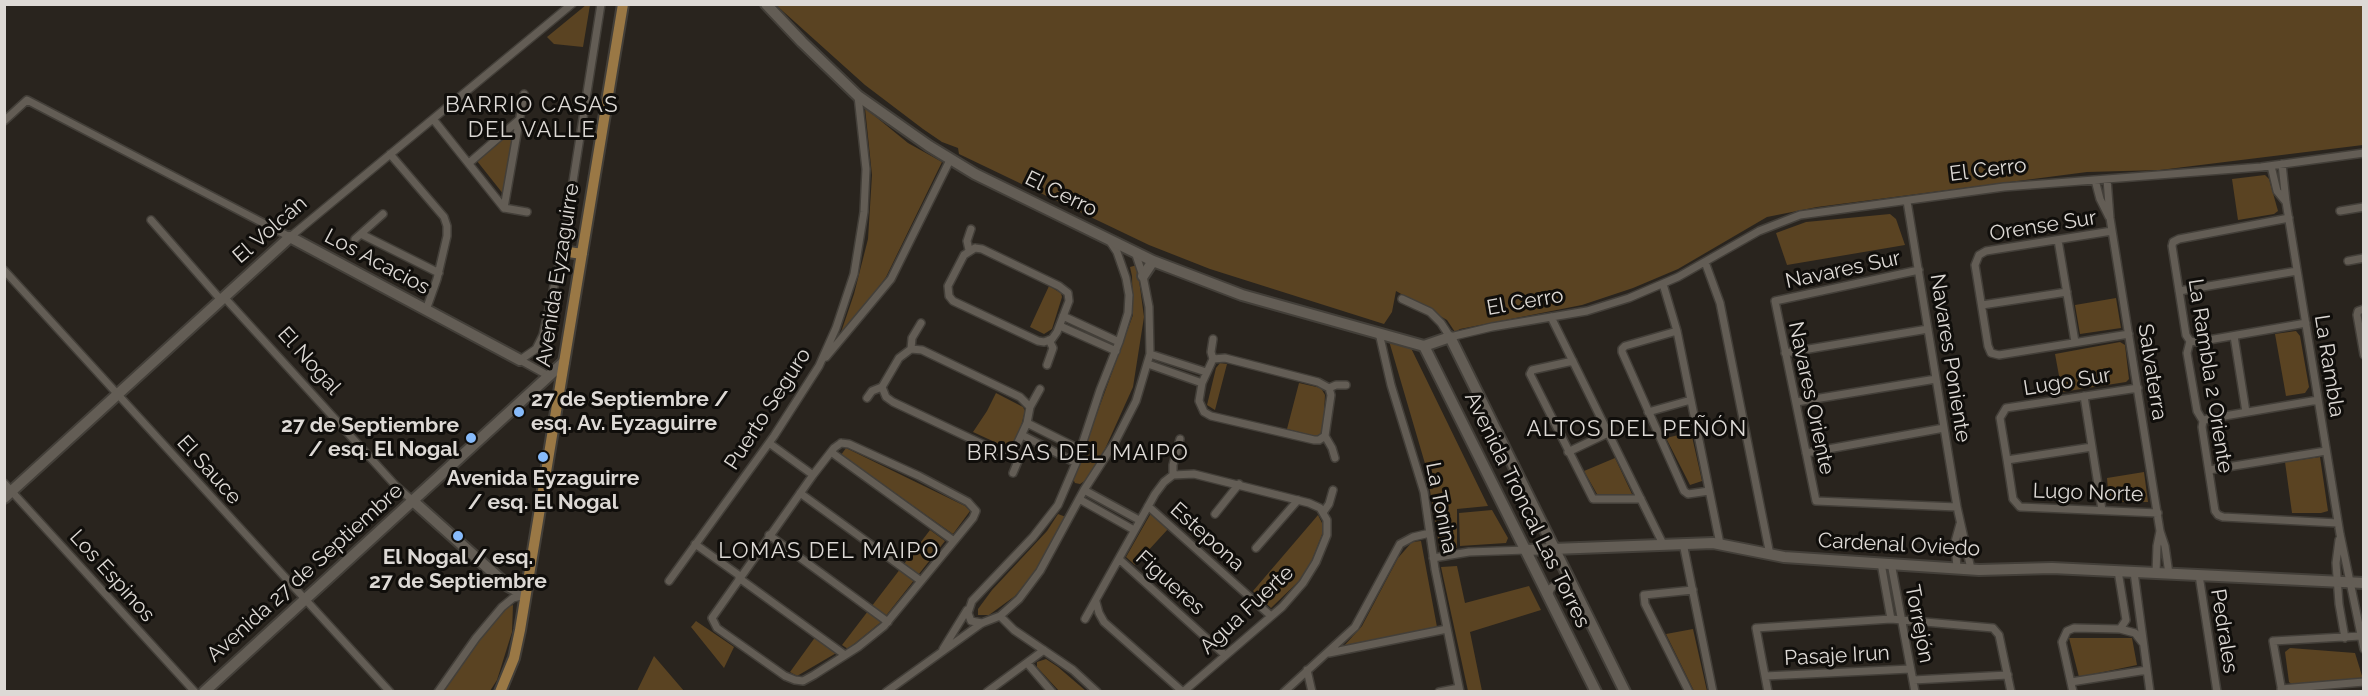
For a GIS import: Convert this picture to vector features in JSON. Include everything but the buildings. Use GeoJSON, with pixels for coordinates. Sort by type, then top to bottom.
{"type":"FeatureCollection","features":[{"type":"Feature","properties":{"kind":"main road","name":"Avenida Eyzaguirre"},"geometry":{"type":"LineString","coordinates":[[500,692],[516,651],[623,4]]}},
{"type":"Feature","properties":{"kind":"main road"},"geometry":{"type":"LineString","coordinates":[[562,251],[582,254]]}},
{"type":"Feature","properties":{"kind":"street","name":"El Volcán"},"geometry":{"type":"LineString","coordinates":[[7,491],[118,394],[290,237],[572,4]]}},
{"type":"Feature","properties":{"kind":"street"},"geometry":{"type":"LineString","coordinates":[[520,360],[532,353],[543,335],[562,251],[601,4]]}},
{"type":"Feature","properties":{"kind":"street","name":"El Cerro"},"geometry":{"type":"LineString","coordinates":[[766,4],[858,96],[950,160],[1153,261],[1242,296],[1424,346],[1492,327],[1608,305],[1663,284],[1759,231],[1800,215],[2004,187],[2271,166],[2364,153]]}},
{"type":"Feature","properties":{"kind":"street"},"geometry":{"type":"LineString","coordinates":[[504,208],[524,94]]}},
{"type":"Feature","properties":{"kind":"street","name":"Puerto Seguro"},"geometry":{"type":"LineString","coordinates":[[669,580],[769,443],[819,366],[844,307],[860,244],[866,169],[858,96]]}},
{"type":"Feature","properties":{"kind":"street","name":"Los Acacios"},"geometry":{"type":"LineString","coordinates":[[4,121],[27,100],[290,237],[549,376]]}},
{"type":"Feature","properties":{"kind":"street"},"geometry":{"type":"LineString","coordinates":[[433,119],[504,208],[527,212]]}},
{"type":"Feature","properties":{"kind":"street"},"geometry":{"type":"LineString","coordinates":[[469,163],[520,119]]}},
{"type":"Feature","properties":{"kind":"street"},"geometry":{"type":"LineString","coordinates":[[390,154],[446,221],[448,231],[439,273],[426,310]]}},
{"type":"Feature","properties":{"kind":"street"},"geometry":{"type":"LineString","coordinates":[[819,366],[891,279],[950,160]]}},
{"type":"Feature","properties":{"kind":"street","name":"La Rambla"},"geometry":{"type":"LineString","coordinates":[[2282,164],[2286,202],[2338,523],[2364,649]]}},
{"type":"Feature","properties":{"kind":"street","name":"La Rambla"},"geometry":{"type":"LineString","coordinates":[[2271,166],[2277,191],[2286,202]]}},
{"type":"Feature","properties":{"kind":"street","name":"Salvaterra"},"geometry":{"type":"LineString","coordinates":[[2108,179],[2112,231],[2160,531],[2165,546],[2169,574]]}},
{"type":"Feature","properties":{"kind":"street","name":"Salvaterra"},"geometry":{"type":"LineString","coordinates":[[2095,180],[2100,200],[2110,218]]}},
{"type":"Feature","properties":{"kind":"street","name":"Navares Poniente"},"geometry":{"type":"LineString","coordinates":[[1908,201],[1957,507],[1971,569]]}},
{"type":"Feature","properties":{"kind":"street"},"geometry":{"type":"LineString","coordinates":[[2340,211],[2364,207]]}},
{"type":"Feature","properties":{"kind":"street"},"geometry":{"type":"LineString","coordinates":[[383,214],[358,236],[439,273]]}},
{"type":"Feature","properties":{"kind":"street","name":"La Rambla 2 Oriente"},"geometry":{"type":"LineString","coordinates":[[2289,218],[2173,242],[2186,335],[2190,340],[2187,353],[2197,411],[2203,421],[2202,427],[2218,515],[2223,518],[2338,523]]}},
{"type":"Feature","properties":{"kind":"street","name":"El Nogal"},"geometry":{"type":"LineString","coordinates":[[151,220],[396,486],[508,586],[525,595]]}},
{"type":"Feature","properties":{"kind":"street"},"geometry":{"type":"LineString","coordinates":[[968,251],[982,249],[1059,286],[1069,296],[1056,334],[1049,340],[1038,341],[955,303],[949,296],[948,286],[968,251],[967,242],[971,229]]}},
{"type":"Feature","properties":{"kind":"street","name":"Orense Sur"},"geometry":{"type":"LineString","coordinates":[[1982,305],[1976,265],[1979,255],[1986,251],[2112,231]]}},
{"type":"Feature","properties":{"kind":"street"},"geometry":{"type":"LineString","coordinates":[[940,654],[981,590],[1047,521],[1058,505],[1076,463],[1128,313],[1130,295],[1117,252],[1109,239]]}},
{"type":"Feature","properties":{"kind":"street"},"geometry":{"type":"LineString","coordinates":[[2058,240],[2075,342]]}},
{"type":"Feature","properties":{"kind":"street"},"geometry":{"type":"LineString","coordinates":[[886,692],[982,623],[1000,616],[1019,599],[1040,570],[1084,490],[1115,442],[1137,401],[1150,354],[1149,307],[1143,276],[1135,252]]}},
{"type":"Feature","properties":{"kind":"street"},"geometry":{"type":"LineString","coordinates":[[2348,261],[2364,258]]}},
{"type":"Feature","properties":{"kind":"street"},"geometry":{"type":"LineString","coordinates":[[1143,276],[1153,261]]}},
{"type":"Feature","properties":{"kind":"street"},"geometry":{"type":"LineString","coordinates":[[1705,262],[1720,303],[1770,555]]}},
{"type":"Feature","properties":{"kind":"street","name":"El Sauce"},"geometry":{"type":"LineString","coordinates":[[4,270],[390,692]]}},
{"type":"Feature","properties":{"kind":"street","name":"Navares Sur"},"geometry":{"type":"LineString","coordinates":[[1774,301],[1919,270]]}},
{"type":"Feature","properties":{"kind":"street"},"geometry":{"type":"LineString","coordinates":[[2179,291],[2297,271]]}},
{"type":"Feature","properties":{"kind":"street"},"geometry":{"type":"LineString","coordinates":[[1663,284],[1677,332],[1720,544]]}},
{"type":"Feature","properties":{"kind":"street"},"geometry":{"type":"LineString","coordinates":[[2067,292],[1982,305],[1991,353],[1999,355],[2129,334]]}},
{"type":"Feature","properties":{"kind":"street"},"geometry":{"type":"LineString","coordinates":[[1402,299],[1430,312],[1442,322],[1450,337]]}},
{"type":"Feature","properties":{"kind":"street","name":"Navares Oriente"},"geometry":{"type":"LineString","coordinates":[[1774,301],[1816,501],[1957,507]]}},
{"type":"Feature","properties":{"kind":"street"},"geometry":{"type":"LineString","coordinates":[[2364,309],[2358,311],[2357,315],[2364,355]]}},
{"type":"Feature","properties":{"kind":"street"},"geometry":{"type":"LineString","coordinates":[[1064,316],[1119,342]]}},
{"type":"Feature","properties":{"kind":"street"},"geometry":{"type":"LineString","coordinates":[[1551,317],[1663,544]]}},
{"type":"Feature","properties":{"kind":"street"},"geometry":{"type":"LineString","coordinates":[[911,349],[912,338],[921,323]]}},
{"type":"Feature","properties":{"kind":"street"},"geometry":{"type":"LineString","coordinates":[[2190,340],[2197,342],[2306,323]]}},
{"type":"Feature","properties":{"kind":"street"},"geometry":{"type":"LineString","coordinates":[[1059,326],[1116,351]]}},
{"type":"Feature","properties":{"kind":"street"},"geometry":{"type":"LineString","coordinates":[[1785,353],[1928,329]]}},
{"type":"Feature","properties":{"kind":"street"},"geometry":{"type":"LineString","coordinates":[[1677,332],[1625,346],[1622,349],[1648,412],[1686,493],[1709,491]]}},
{"type":"Feature","properties":{"kind":"street","name":"La Tonina"},"geometry":{"type":"LineString","coordinates":[[1379,333],[1391,385],[1421,481],[1433,558],[1459,690]]}},
{"type":"Feature","properties":{"kind":"street"},"geometry":{"type":"LineString","coordinates":[[2234,336],[2246,412]]}},
{"type":"Feature","properties":{"kind":"street","name":"Avenida Troncal Las Torres"},"geometry":{"type":"LineString","coordinates":[[1450,337],[1625,692]]}},
{"type":"Feature","properties":{"kind":"street"},"geometry":{"type":"LineString","coordinates":[[1213,339],[1210,352],[1213,359]]}},
{"type":"Feature","properties":{"kind":"street"},"geometry":{"type":"LineString","coordinates":[[1047,365],[1053,348],[1049,340]]}},
{"type":"Feature","properties":{"kind":"street","name":"Avenida Troncal Las Torres"},"geometry":{"type":"LineString","coordinates":[[1424,346],[1596,692]]}},
{"type":"Feature","properties":{"kind":"street"},"geometry":{"type":"LineString","coordinates":[[1030,407],[1020,397],[922,350],[911,349],[899,358],[882,387],[886,397],[893,402],[999,452],[1007,453],[1014,451],[1027,423],[1030,407],[1040,389]]}},
{"type":"Feature","properties":{"kind":"street"},"geometry":{"type":"LineString","coordinates":[[1150,354],[1206,372]]}},
{"type":"Feature","properties":{"kind":"street"},"geometry":{"type":"LineString","coordinates":[[1213,359],[1225,358],[1318,382],[1329,388],[1331,395],[1325,436],[1335,458]]}},
{"type":"Feature","properties":{"kind":"street"},"geometry":{"type":"LineString","coordinates":[[1213,359],[1202,383],[1199,401],[1201,409],[1211,416],[1314,440],[1325,436]]}},
{"type":"Feature","properties":{"kind":"street"},"geometry":{"type":"LineString","coordinates":[[1573,361],[1532,370],[1530,374],[1593,499],[1641,499]]}},
{"type":"Feature","properties":{"kind":"street","name":"Avenida 27 de Septiembre"},"geometry":{"type":"LineString","coordinates":[[204,692],[564,362]]}},
{"type":"Feature","properties":{"kind":"street"},"geometry":{"type":"LineString","coordinates":[[1148,364],[1202,383]]}},
{"type":"Feature","properties":{"kind":"street"},"geometry":{"type":"LineString","coordinates":[[1796,402],[1936,379]]}},
{"type":"Feature","properties":{"kind":"street"},"geometry":{"type":"LineString","coordinates":[[1329,388],[1346,385]]}},
{"type":"Feature","properties":{"kind":"street"},"geometry":{"type":"LineString","coordinates":[[867,398],[872,391],[882,387]]}},
{"type":"Feature","properties":{"kind":"street","name":"Lugo Sur"},"geometry":{"type":"LineString","coordinates":[[2007,460],[2000,420],[2002,412],[2009,408],[2138,388]]}},
{"type":"Feature","properties":{"kind":"street"},"geometry":{"type":"LineString","coordinates":[[2084,396],[2102,510]]}},
{"type":"Feature","properties":{"kind":"street"},"geometry":{"type":"LineString","coordinates":[[1648,412],[1691,400]]}},
{"type":"Feature","properties":{"kind":"street"},"geometry":{"type":"LineString","coordinates":[[2203,421],[2207,418],[2318,400]]}},
{"type":"Feature","properties":{"kind":"street"},"geometry":{"type":"LineString","coordinates":[[1027,423],[1081,450]]}},
{"type":"Feature","properties":{"kind":"street"},"geometry":{"type":"LineString","coordinates":[[1806,453],[1944,428]]}},
{"type":"Feature","properties":{"kind":"street"},"geometry":{"type":"LineString","coordinates":[[1568,452],[1608,433]]}},
{"type":"Feature","properties":{"kind":"street"},"geometry":{"type":"LineString","coordinates":[[1022,435],[1076,463]]}},
{"type":"Feature","properties":{"kind":"street"},"geometry":{"type":"LineString","coordinates":[[1173,475],[1173,465],[1180,439]]}},
{"type":"Feature","properties":{"kind":"street"},"geometry":{"type":"LineString","coordinates":[[769,443],[813,475]]}},
{"type":"Feature","properties":{"kind":"street"},"geometry":{"type":"LineString","coordinates":[[841,443],[849,444],[919,476],[968,502],[975,508],[974,516],[888,622],[845,655],[803,681],[795,681],[717,628],[712,621],[712,615],[831,452],[841,443]]}},
{"type":"Feature","properties":{"kind":"street"},"geometry":{"type":"LineString","coordinates":[[2007,460],[2092,447]]}},
{"type":"Feature","properties":{"kind":"street"},"geometry":{"type":"LineString","coordinates":[[1013,473],[1018,461],[1014,451]]}},
{"type":"Feature","properties":{"kind":"street"},"geometry":{"type":"LineString","coordinates":[[831,452],[954,541]]}},
{"type":"Feature","properties":{"kind":"street"},"geometry":{"type":"LineString","coordinates":[[2209,470],[2326,452]]}},
{"type":"Feature","properties":{"kind":"street","name":"Lugo Norte"},"geometry":{"type":"LineString","coordinates":[[2007,460],[2013,499],[2018,506],[2158,513]]}},
{"type":"Feature","properties":{"kind":"street"},"geometry":{"type":"LineString","coordinates":[[1085,619],[1139,520],[1164,482],[1173,475],[1194,474],[1239,484],[1298,500],[1324,511],[1329,504],[1333,490]]}},
{"type":"Feature","properties":{"kind":"street"},"geometry":{"type":"LineString","coordinates":[[1215,514],[1239,484]]}},
{"type":"Feature","properties":{"kind":"street"},"geometry":{"type":"LineString","coordinates":[[1084,490],[1139,520]]}},
{"type":"Feature","properties":{"kind":"street","name":"Los Espinos"},"geometry":{"type":"LineString","coordinates":[[7,491],[195,692]]}},
{"type":"Feature","properties":{"kind":"street"},"geometry":{"type":"LineString","coordinates":[[800,493],[921,581]]}},
{"type":"Feature","properties":{"kind":"street"},"geometry":{"type":"LineString","coordinates":[[1079,499],[1134,530]]}},
{"type":"Feature","properties":{"kind":"street"},"geometry":{"type":"LineString","coordinates":[[1256,548],[1298,500]]}},
{"type":"Feature","properties":{"kind":"street","name":"Estepona"},"geometry":{"type":"LineString","coordinates":[[1148,506],[1271,616]]}},
{"type":"Feature","properties":{"kind":"street","name":"Agua Fuerte"},"geometry":{"type":"LineString","coordinates":[[1183,692],[1296,592],[1316,562],[1328,530],[1324,511]]}},
{"type":"Feature","properties":{"kind":"street","name":"Navares Poniente"},"geometry":{"type":"LineString","coordinates":[[1957,568],[1955,542],[1961,521]]}},
{"type":"Feature","properties":{"kind":"street","name":"Salvaterra"},"geometry":{"type":"LineString","coordinates":[[2156,573],[2160,531]]}},
{"type":"Feature","properties":{"kind":"street"},"geometry":{"type":"LineString","coordinates":[[1284,692],[1355,627],[1400,544],[1413,537],[1430,533]]}},
{"type":"Feature","properties":{"kind":"street","name":"La Rambla"},"geometry":{"type":"LineString","coordinates":[[2340,534],[2336,555],[2345,638]]}},
{"type":"Feature","properties":{"kind":"street"},"geometry":{"type":"LineString","coordinates":[[770,536],[888,622]]}},
{"type":"Feature","properties":{"kind":"street"},"geometry":{"type":"LineString","coordinates":[[1683,543],[1713,692]]}},
{"type":"Feature","properties":{"kind":"street","name":"Cardenal Oviedo"},"geometry":{"type":"LineString","coordinates":[[1433,558],[1469,552],[1683,543],[1720,544],[1770,555],[1971,569],[2052,568],[2364,583]]}},
{"type":"Feature","properties":{"kind":"street"},"geometry":{"type":"LineString","coordinates":[[695,544],[845,655]]}},
{"type":"Feature","properties":{"kind":"street","name":"Figueres"},"geometry":{"type":"LineString","coordinates":[[1119,559],[1225,655]]}},
{"type":"Feature","properties":{"kind":"street","name":"Torrejón"},"geometry":{"type":"LineString","coordinates":[[1886,563],[1891,620]]}},
{"type":"Feature","properties":{"kind":"street","name":"Torrejón"},"geometry":{"type":"LineString","coordinates":[[1886,563],[1902,621],[1915,692]]}},
{"type":"Feature","properties":{"kind":"street"},"geometry":{"type":"LineString","coordinates":[[2118,571],[2126,620],[2120,629]]}},
{"type":"Feature","properties":{"kind":"street"},"geometry":{"type":"LineString","coordinates":[[2134,572],[2150,692]]}},
{"type":"Feature","properties":{"kind":"street","name":"Pedrales"},"geometry":{"type":"LineString","coordinates":[[2199,575],[2217,692]]}},
{"type":"Feature","properties":{"kind":"street"},"geometry":{"type":"LineString","coordinates":[[1548,595],[1551,588],[1557,584],[1565,583],[1574,589]]}},
{"type":"Feature","properties":{"kind":"street"},"geometry":{"type":"LineString","coordinates":[[1689,692],[1645,604],[1644,596],[1693,590]]}},
{"type":"Feature","properties":{"kind":"street"},"geometry":{"type":"LineString","coordinates":[[438,692],[476,638],[502,607],[513,598],[525,595]]}},
{"type":"Feature","properties":{"kind":"street"},"geometry":{"type":"LineString","coordinates":[[1096,602],[1104,622],[1183,692]]}},
{"type":"Feature","properties":{"kind":"street"},"geometry":{"type":"LineString","coordinates":[[969,607],[968,613],[971,621],[982,623]]}},
{"type":"Feature","properties":{"kind":"street"},"geometry":{"type":"LineString","coordinates":[[1000,616],[1014,630],[1073,670],[1097,692]]}},
{"type":"Feature","properties":{"kind":"street"},"geometry":{"type":"LineString","coordinates":[[1768,692],[1756,628],[1891,620],[1993,628],[1999,635],[2011,692]]}},
{"type":"Feature","properties":{"kind":"street"},"geometry":{"type":"LineString","coordinates":[[2073,692],[2062,642],[2065,633],[2074,628],[2120,629],[2135,633],[2142,642]]}},
{"type":"Feature","properties":{"kind":"street"},"geometry":{"type":"LineString","coordinates":[[1327,654],[1447,629]]}},
{"type":"Feature","properties":{"kind":"street"},"geometry":{"type":"LineString","coordinates":[[2361,636],[2273,641],[2282,690],[2364,682]]}},
{"type":"Feature","properties":{"kind":"street"},"geometry":{"type":"LineString","coordinates":[[987,692],[1044,650]]}},
{"type":"Feature","properties":{"kind":"street"},"geometry":{"type":"LineString","coordinates":[[1028,663],[1052,692]]}},
{"type":"Feature","properties":{"kind":"street","name":"Pasaje Irun"},"geometry":{"type":"LineString","coordinates":[[1765,676],[1910,669]]}},
{"type":"Feature","properties":{"kind":"street"},"geometry":{"type":"LineString","coordinates":[[1307,670],[1312,692]]}},
{"type":"Feature","properties":{"kind":"street"},"geometry":{"type":"LineString","coordinates":[[2071,682],[2147,670]]}},
{"type":"Feature","properties":{"kind":"street"},"geometry":{"type":"LineString","coordinates":[[1912,680],[2008,675]]}},
{"type":"Feature","properties":{"kind":"street"},"geometry":{"type":"LineString","coordinates":[[1439,692],[1459,690]]}},
{"type":"Feature","properties":{"kind":"shaded area"},"geometry":{"type":"Polygon","coordinates":[[[586,5],[590,5],[583,47],[554,44],[547,37],[586,5]]]}},
{"type":"Feature","properties":{"kind":"shaded area"},"geometry":{"type":"Polygon","coordinates":[[[776,5],[2363,5],[2363,145],[2160,170],[2087,172],[1817,207],[1767,217],[1678,269],[1633,288],[1582,305],[1460,329],[1455,332],[1447,320],[1396,291],[1392,312],[1384,324],[1210,269],[1149,245],[959,154],[958,148],[942,142],[865,85],[776,5]]]}},
{"type":"Feature","properties":{"kind":"shaded area"},"geometry":{"type":"Polygon","coordinates":[[[865,108],[908,143],[942,162],[886,277],[837,344],[854,294],[868,239],[872,175],[865,108]]]}},
{"type":"Feature","properties":{"kind":"shaded area"},"geometry":{"type":"Polygon","coordinates":[[[516,127],[504,195],[477,161],[516,127]]]}},
{"type":"Feature","properties":{"kind":"shaded area"},"geometry":{"type":"Polygon","coordinates":[[[2265,175],[2269,179],[2278,211],[2274,214],[2238,220],[2232,179],[2265,175]]]}},
{"type":"Feature","properties":{"kind":"shaded area"},"geometry":{"type":"Polygon","coordinates":[[[1890,214],[1896,219],[1905,245],[1787,265],[1776,233],[1806,222],[1890,214]]]}},
{"type":"Feature","properties":{"kind":"shaded area"},"geometry":{"type":"Polygon","coordinates":[[[1137,265],[1144,317],[1133,387],[1105,449],[1086,480],[1080,484],[1075,483],[1073,479],[1133,315],[1130,267],[1137,265]]]}},
{"type":"Feature","properties":{"kind":"shaded area"},"geometry":{"type":"Polygon","coordinates":[[[1049,286],[1061,293],[1062,297],[1052,329],[1044,334],[1030,327],[1049,286]]]}},
{"type":"Feature","properties":{"kind":"shaded area"},"geometry":{"type":"Polygon","coordinates":[[[2116,298],[2121,328],[2080,334],[2075,305],[2116,298]]]}},
{"type":"Feature","properties":{"kind":"shaded area"},"geometry":{"type":"Polygon","coordinates":[[[2296,331],[2300,336],[2309,387],[2305,393],[2286,396],[2275,334],[2296,331]]]}},
{"type":"Feature","properties":{"kind":"shaded area"},"geometry":{"type":"Polygon","coordinates":[[[1389,341],[1410,346],[1488,506],[1457,509],[1457,548],[1440,550],[1426,467],[1389,341]]]}},
{"type":"Feature","properties":{"kind":"shaded area"},"geometry":{"type":"Polygon","coordinates":[[[2120,342],[2125,345],[2129,379],[2126,382],[2062,392],[2055,354],[2120,342]]]}},
{"type":"Feature","properties":{"kind":"shaded area"},"geometry":{"type":"Polygon","coordinates":[[[1220,363],[1227,364],[1215,410],[1207,405],[1216,368],[1220,363]]]}},
{"type":"Feature","properties":{"kind":"shaded area"},"geometry":{"type":"Polygon","coordinates":[[[1299,383],[1321,388],[1325,395],[1323,432],[1320,435],[1315,436],[1287,429],[1299,383]]]}},
{"type":"Feature","properties":{"kind":"shaded area"},"geometry":{"type":"Polygon","coordinates":[[[996,393],[1023,407],[1025,411],[1016,445],[1012,450],[973,432],[996,393]]]}},
{"type":"Feature","properties":{"kind":"shaded area"},"geometry":{"type":"Polygon","coordinates":[[[1691,432],[1702,481],[1690,485],[1666,438],[1691,432]]]}},
{"type":"Feature","properties":{"kind":"shaded area"},"geometry":{"type":"Polygon","coordinates":[[[846,448],[965,506],[970,511],[953,534],[841,455],[846,448]]]}},
{"type":"Feature","properties":{"kind":"shaded area"},"geometry":{"type":"Polygon","coordinates":[[[2320,457],[2328,511],[2292,513],[2285,462],[2320,457]]]}},
{"type":"Feature","properties":{"kind":"shaded area"},"geometry":{"type":"Polygon","coordinates":[[[1615,458],[1632,494],[1597,494],[1584,471],[1615,458]]]}},
{"type":"Feature","properties":{"kind":"shaded area"},"geometry":{"type":"Polygon","coordinates":[[[2144,472],[2148,502],[2109,502],[2107,478],[2144,472]]]}},
{"type":"Feature","properties":{"kind":"shaded area"},"geometry":{"type":"Polygon","coordinates":[[[1492,510],[1508,538],[1506,543],[1460,546],[1459,513],[1492,510]]]}},
{"type":"Feature","properties":{"kind":"shaded area"},"geometry":{"type":"Polygon","coordinates":[[[1151,513],[1168,529],[1135,565],[1126,557],[1151,513]]]}},
{"type":"Feature","properties":{"kind":"shaded area"},"geometry":{"type":"Polygon","coordinates":[[[1058,514],[1066,517],[1035,572],[1015,596],[989,615],[978,615],[978,609],[992,590],[1047,531],[1058,514]]]}},
{"type":"Feature","properties":{"kind":"shaded area"},"geometry":{"type":"Polygon","coordinates":[[[1318,515],[1323,532],[1311,563],[1300,580],[1271,608],[1253,591],[1318,515]]]}},
{"type":"Feature","properties":{"kind":"shaded area"},"geometry":{"type":"Polygon","coordinates":[[[930,530],[945,541],[881,622],[848,649],[842,645],[930,530]]]}},
{"type":"Feature","properties":{"kind":"shaded area"},"geometry":{"type":"Polygon","coordinates":[[[1421,541],[1437,627],[1343,647],[1362,626],[1398,558],[1412,542],[1421,541]]]}},
{"type":"Feature","properties":{"kind":"shaded area"},"geometry":{"type":"Polygon","coordinates":[[[1457,566],[1465,603],[1529,586],[1541,610],[1470,632],[1482,691],[1468,691],[1441,567],[1457,566]]]}},
{"type":"Feature","properties":{"kind":"shaded area"},"geometry":{"type":"Polygon","coordinates":[[[513,605],[512,632],[497,680],[490,691],[441,692],[491,622],[507,607],[513,605]]]}},
{"type":"Feature","properties":{"kind":"shaded area"},"geometry":{"type":"Polygon","coordinates":[[[696,621],[734,647],[724,668],[691,627],[696,621]]]}},
{"type":"Feature","properties":{"kind":"shaded area"},"geometry":{"type":"Polygon","coordinates":[[[1693,629],[1707,691],[1694,691],[1666,634],[1693,629]]]}},
{"type":"Feature","properties":{"kind":"shaded area"},"geometry":{"type":"Polygon","coordinates":[[[816,636],[838,652],[797,676],[790,672],[816,636]]]}},
{"type":"Feature","properties":{"kind":"shaded area"},"geometry":{"type":"Polygon","coordinates":[[[2069,638],[2132,638],[2137,665],[2079,677],[2069,638]]]}},
{"type":"Feature","properties":{"kind":"shaded area"},"geometry":{"type":"Polygon","coordinates":[[[2290,648],[2355,653],[2363,679],[2293,685],[2289,682],[2285,652],[2290,648]]]}},
{"type":"Feature","properties":{"kind":"shaded area"},"geometry":{"type":"Polygon","coordinates":[[[654,656],[684,691],[637,691],[654,656]]]}},
{"type":"Feature","properties":{"kind":"shaded area"},"geometry":{"type":"Polygon","coordinates":[[[1046,659],[1086,691],[1059,691],[1037,667],[1037,662],[1046,659]]]}},
{"type":"Feature","properties":{"kind":"place","name":"27 de Septiembre / esq. Av. Eyzaguirre"},"geometry":{"type":"Point","coordinates":[519,412]}},
{"type":"Feature","properties":{"kind":"place","name":"27 de Septiembre / esq. El Nogal"},"geometry":{"type":"Point","coordinates":[471,438]}},
{"type":"Feature","properties":{"kind":"place","name":"Avenida Eyzaguirre / esq. El Nogal"},"geometry":{"type":"Point","coordinates":[543,457]}},
{"type":"Feature","properties":{"kind":"place","name":"El Nogal / esq. 27 de Septiembre"},"geometry":{"type":"Point","coordinates":[458,536]}},
{"type":"Feature","properties":{"kind":"district","name":"BARRIO CASAS DEL VALLE"},"geometry":{"type":"Point","coordinates":[532,118]}},
{"type":"Feature","properties":{"kind":"district","name":"ALTOS DEL PEÑÓN"},"geometry":{"type":"Point","coordinates":[1637,429]}},
{"type":"Feature","properties":{"kind":"district","name":"BRISAS DEL MAIPO"},"geometry":{"type":"Point","coordinates":[1078,453]}},
{"type":"Feature","properties":{"kind":"district","name":"LOMAS DEL MAIPO"},"geometry":{"type":"Point","coordinates":[829,551]}}]}
